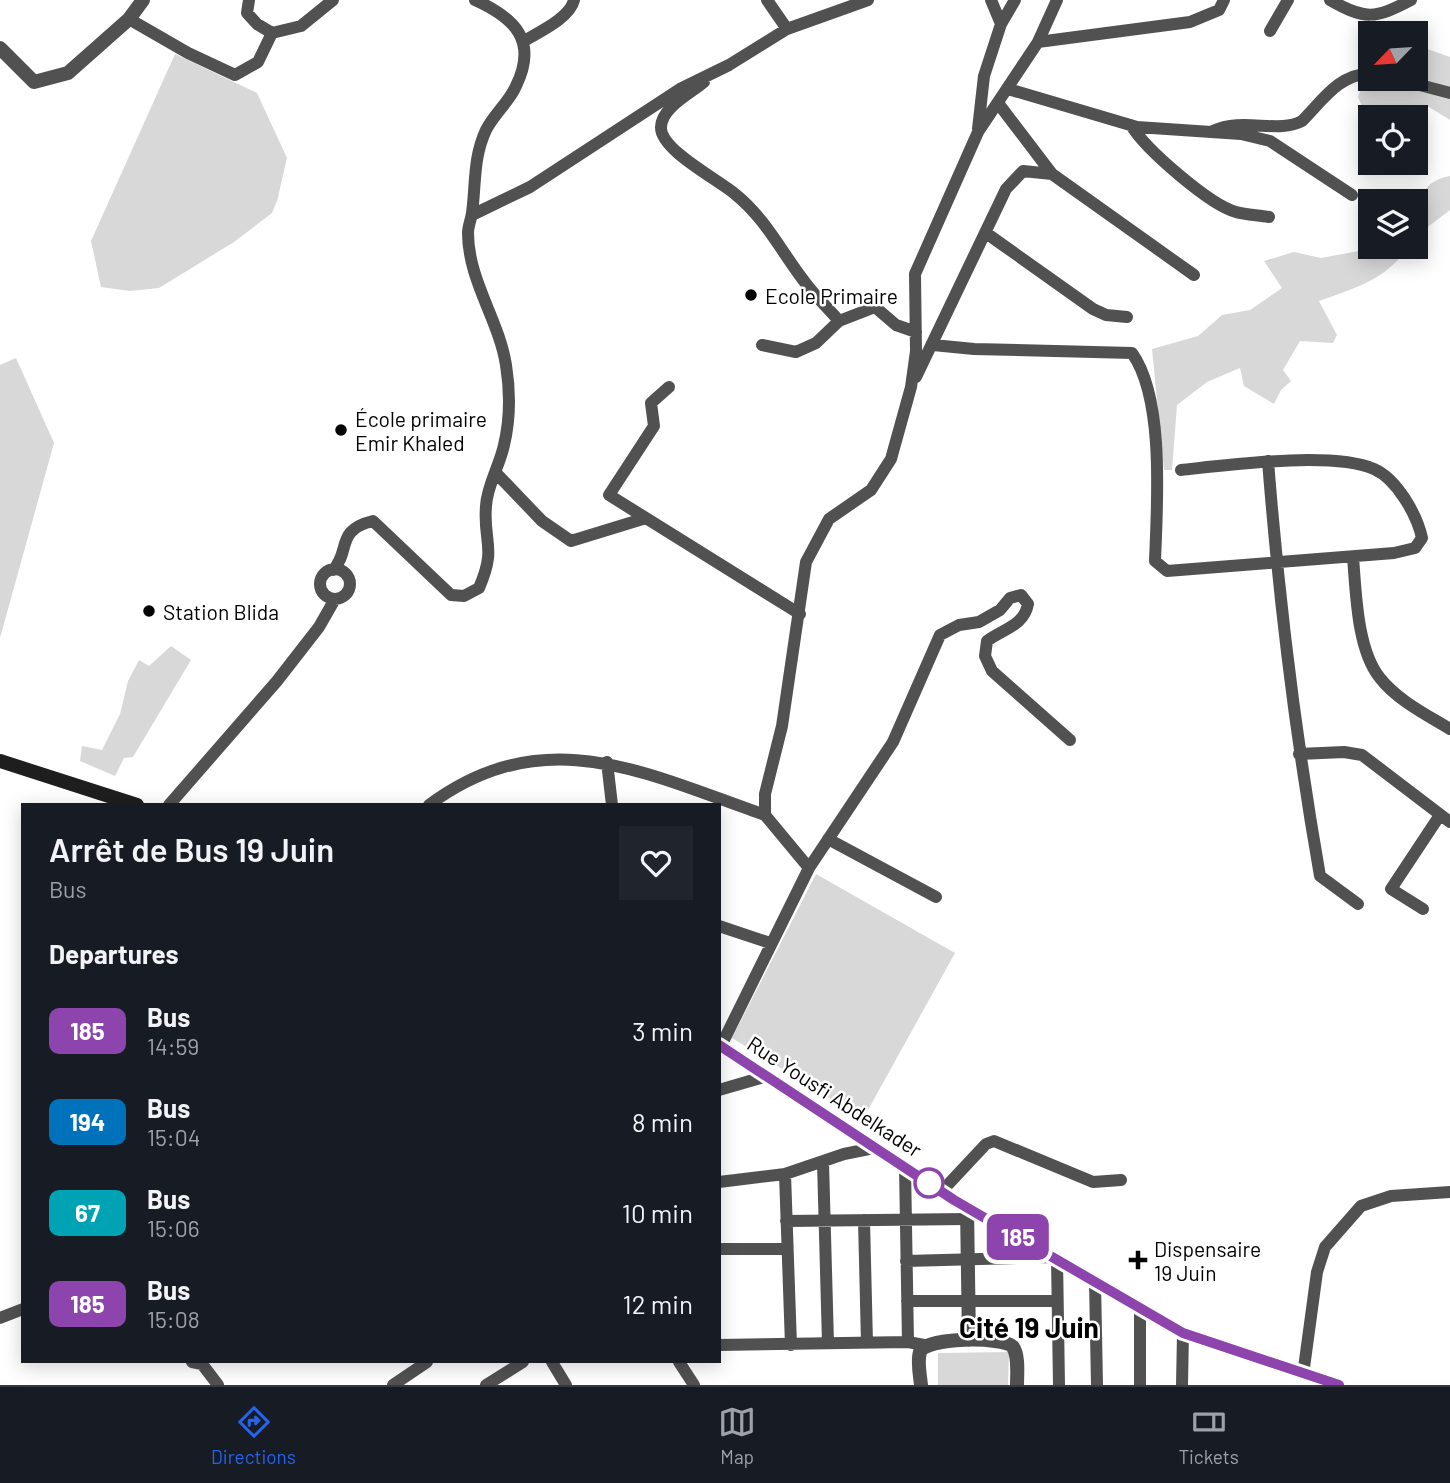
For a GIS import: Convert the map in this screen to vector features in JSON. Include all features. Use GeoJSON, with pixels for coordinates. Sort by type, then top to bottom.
{"type":"FeatureCollection","features":[{"type":"Feature","properties":{"kind":"main road"},"geometry":{"type":"LineString","coordinates":[[0,761],[131,803]]}},
{"type":"Feature","properties":{"kind":"main road","name":"Rue Yousfi Abdelkader"},"geometry":{"type":"LineString","coordinates":[[721,1046],[874,1149],[905,1166],[967,1213],[1055,1258],[1183,1333],[1339,1385]]}},
{"type":"Feature","properties":{"kind":"street"},"geometry":{"type":"LineString","coordinates":[[0,48],[34,82],[68,73],[129,19],[143,0]]}},
{"type":"Feature","properties":{"kind":"street"},"geometry":{"type":"LineString","coordinates":[[249,0],[247,13],[257,24],[272,33],[300,26],[333,0]]}},
{"type":"Feature","properties":{"kind":"street"},"geometry":{"type":"LineString","coordinates":[[329,601],[320,587],[321,578],[338,566],[343,544],[360,524],[373,521],[451,595],[472,594],[479,588],[491,558],[486,505],[504,445],[508,409],[506,365],[497,331],[471,263],[467,230],[472,215],[475,159],[487,128],[516,86],[524,61],[524,41],[512,22],[475,0]]}},
{"type":"Feature","properties":{"kind":"street"},"geometry":{"type":"LineString","coordinates":[[524,41],[557,20],[573,6],[574,0]]}},
{"type":"Feature","properties":{"kind":"street"},"geometry":{"type":"LineString","coordinates":[[767,0],[787,29]]}},
{"type":"Feature","properties":{"kind":"street"},"geometry":{"type":"LineString","coordinates":[[472,215],[530,187],[680,89],[721,69],[787,29],[868,0]]}},
{"type":"Feature","properties":{"kind":"street"},"geometry":{"type":"LineString","coordinates":[[991,0],[1001,24]]}},
{"type":"Feature","properties":{"kind":"street"},"geometry":{"type":"LineString","coordinates":[[978,132],[984,76],[1001,24],[1015,0]]}},
{"type":"Feature","properties":{"kind":"street"},"geometry":{"type":"LineString","coordinates":[[765,815],[765,794],[782,726],[806,562],[829,519],[871,489],[891,459],[911,387],[916,332],[915,274],[978,132],[1038,42],[1057,0]]}},
{"type":"Feature","properties":{"kind":"street"},"geometry":{"type":"LineString","coordinates":[[1038,42],[1190,22],[1219,10],[1224,0]]}},
{"type":"Feature","properties":{"kind":"street"},"geometry":{"type":"LineString","coordinates":[[1270,32],[1288,0]]}},
{"type":"Feature","properties":{"kind":"street"},"geometry":{"type":"LineString","coordinates":[[1329,0],[1357,15],[1388,12],[1411,0]]}},
{"type":"Feature","properties":{"kind":"street"},"geometry":{"type":"LineString","coordinates":[[129,19],[188,53],[235,75],[258,62],[272,33]]}},
{"type":"Feature","properties":{"kind":"street"},"geometry":{"type":"LineString","coordinates":[[721,69],[667,111],[661,127],[663,137],[681,156],[736,194],[779,241],[804,281],[839,321]]}},
{"type":"Feature","properties":{"kind":"street"},"geometry":{"type":"LineString","coordinates":[[1210,132],[1237,124],[1294,126],[1345,79],[1358,74]]}},
{"type":"Feature","properties":{"kind":"street"},"geometry":{"type":"LineString","coordinates":[[1428,87],[1450,93]]}},
{"type":"Feature","properties":{"kind":"street"},"geometry":{"type":"LineString","coordinates":[[1008,89],[1131,125],[1241,134],[1270,141],[1352,195]]}},
{"type":"Feature","properties":{"kind":"street"},"geometry":{"type":"LineString","coordinates":[[998,103],[1052,174],[1194,275]]}},
{"type":"Feature","properties":{"kind":"street"},"geometry":{"type":"LineString","coordinates":[[1131,125],[1155,156],[1222,205],[1234,212],[1269,217]]}},
{"type":"Feature","properties":{"kind":"street"},"geometry":{"type":"LineString","coordinates":[[911,387],[1006,189],[1023,171],[1052,174]]}},
{"type":"Feature","properties":{"kind":"street"},"geometry":{"type":"LineString","coordinates":[[986,233],[1093,309],[1106,315],[1127,317]]}},
{"type":"Feature","properties":{"kind":"street"},"geometry":{"type":"LineString","coordinates":[[762,345],[796,352],[816,343],[839,321],[875,307],[896,326],[916,332]]}},
{"type":"Feature","properties":{"kind":"street"},"geometry":{"type":"LineString","coordinates":[[933,345],[974,349],[1132,353],[1147,393],[1156,452],[1155,561],[1167,571],[1353,557],[1415,548],[1422,538],[1417,515],[1405,499],[1378,470],[1357,463],[1268,461],[1181,470]]}},
{"type":"Feature","properties":{"kind":"street"},"geometry":{"type":"LineString","coordinates":[[669,387],[651,403],[654,426],[609,495],[800,614]]}},
{"type":"Feature","properties":{"kind":"street"},"geometry":{"type":"LineString","coordinates":[[1268,461],[1276,562],[1299,754],[1321,876],[1358,904]]}},
{"type":"Feature","properties":{"kind":"street"},"geometry":{"type":"LineString","coordinates":[[496,473],[542,521],[572,541],[646,518]]}},
{"type":"Feature","properties":{"kind":"street"},"geometry":{"type":"LineString","coordinates":[[1353,557],[1359,621],[1373,669],[1381,681],[1405,700],[1450,729]]}},
{"type":"Feature","properties":{"kind":"street"},"geometry":{"type":"LineString","coordinates":[[171,803],[277,681],[319,627],[329,601],[345,595],[349,588],[349,579],[338,566]]}},
{"type":"Feature","properties":{"kind":"street"},"geometry":{"type":"LineString","coordinates":[[721,1043],[810,868],[894,742],[940,635],[959,625],[979,622],[1000,610],[1010,598],[1021,595],[1028,604],[1026,614],[1020,622],[987,641],[985,656],[992,671],[1070,740]]}},
{"type":"Feature","properties":{"kind":"street"},"geometry":{"type":"LineString","coordinates":[[1299,754],[1344,752],[1362,755],[1445,819],[1391,889],[1423,909]]}},
{"type":"Feature","properties":{"kind":"street"},"geometry":{"type":"LineString","coordinates":[[432,803],[456,787],[512,765],[545,760],[607,762],[626,766],[765,815],[810,868]]}},
{"type":"Feature","properties":{"kind":"street"},"geometry":{"type":"LineString","coordinates":[[607,762],[612,803]]}},
{"type":"Feature","properties":{"kind":"street"},"geometry":{"type":"LineString","coordinates":[[828,839],[936,897]]}},
{"type":"Feature","properties":{"kind":"street"},"geometry":{"type":"LineString","coordinates":[[721,927],[770,943]]}},
{"type":"Feature","properties":{"kind":"street"},"geometry":{"type":"LineString","coordinates":[[721,1089],[767,1076]]}},
{"type":"Feature","properties":{"kind":"street"},"geometry":{"type":"LineString","coordinates":[[942,1192],[986,1144],[994,1141],[1093,1182],[1121,1180]]}},
{"type":"Feature","properties":{"kind":"street"},"geometry":{"type":"LineString","coordinates":[[721,1182],[785,1174],[844,1154],[874,1149]]}},
{"type":"Feature","properties":{"kind":"street"},"geometry":{"type":"LineString","coordinates":[[823,1162],[828,1343]]}},
{"type":"Feature","properties":{"kind":"street"},"geometry":{"type":"LineString","coordinates":[[905,1166],[908,1342]]}},
{"type":"Feature","properties":{"kind":"street"},"geometry":{"type":"LineString","coordinates":[[785,1174],[791,1345]]}},
{"type":"Feature","properties":{"kind":"street"},"geometry":{"type":"LineString","coordinates":[[1303,1375],[1317,1272],[1325,1247],[1361,1206],[1391,1196],[1450,1192]]}},
{"type":"Feature","properties":{"kind":"street"},"geometry":{"type":"LineString","coordinates":[[786,1221],[906,1220],[967,1213],[969,1340]]}},
{"type":"Feature","properties":{"kind":"street"},"geometry":{"type":"LineString","coordinates":[[864,1220],[867,1343]]}},
{"type":"Feature","properties":{"kind":"street"},"geometry":{"type":"LineString","coordinates":[[721,1249],[787,1249]]}},
{"type":"Feature","properties":{"kind":"street"},"geometry":{"type":"LineString","coordinates":[[906,1261],[1055,1258],[1059,1385]]}},
{"type":"Feature","properties":{"kind":"street"},"geometry":{"type":"LineString","coordinates":[[1095,1281],[1097,1385]]}},
{"type":"Feature","properties":{"kind":"street"},"geometry":{"type":"LineString","coordinates":[[907,1301],[1057,1301]]}},
{"type":"Feature","properties":{"kind":"street"},"geometry":{"type":"LineString","coordinates":[[1140,1307],[1140,1385]]}},
{"type":"Feature","properties":{"kind":"street"},"geometry":{"type":"LineString","coordinates":[[0,1318],[21,1310]]}},
{"type":"Feature","properties":{"kind":"street"},"geometry":{"type":"LineString","coordinates":[[1182,1385],[1183,1333]]}},
{"type":"Feature","properties":{"kind":"street"},"geometry":{"type":"LineString","coordinates":[[721,1345],[908,1342],[924,1346],[935,1342],[1004,1340],[1011,1345],[1016,1356],[1017,1385]]}},
{"type":"Feature","properties":{"kind":"street"},"geometry":{"type":"LineString","coordinates":[[921,1385],[920,1352],[924,1346]]}},
{"type":"Feature","properties":{"kind":"street"},"geometry":{"type":"LineString","coordinates":[[202,1363],[218,1385]]}},
{"type":"Feature","properties":{"kind":"street"},"geometry":{"type":"LineString","coordinates":[[393,1385],[426,1363]]}},
{"type":"Feature","properties":{"kind":"street"},"geometry":{"type":"LineString","coordinates":[[486,1385],[521,1363]]}},
{"type":"Feature","properties":{"kind":"street"},"geometry":{"type":"LineString","coordinates":[[553,1363],[566,1385]]}},
{"type":"Feature","properties":{"kind":"street"},"geometry":{"type":"LineString","coordinates":[[680,1363],[694,1385]]}},
{"type":"Feature","properties":{"kind":"shaded area"},"geometry":{"type":"Polygon","coordinates":[[[1428,49],[1450,57],[1450,120],[1428,105],[1361,105],[1358,97],[1360,91],[1428,91],[1428,49]]]}},
{"type":"Feature","properties":{"kind":"shaded area"},"geometry":{"type":"Polygon","coordinates":[[[175,54],[257,93],[287,158],[277,201],[272,213],[234,242],[159,288],[130,291],[101,287],[91,241],[175,54]]]}},
{"type":"Feature","properties":{"kind":"shaded area"},"geometry":{"type":"Polygon","coordinates":[[[1450,176],[1450,210],[1428,227],[1426,189],[1439,179],[1450,176]]]}},
{"type":"Feature","properties":{"kind":"shaded area"},"geometry":{"type":"Polygon","coordinates":[[[1358,251],[1358,259],[1398,259],[1369,282],[1319,301],[1337,335],[1333,343],[1300,341],[1283,370],[1291,381],[1281,390],[1274,404],[1244,386],[1240,368],[1207,382],[1177,405],[1172,470],[1164,470],[1152,349],[1198,336],[1222,315],[1250,310],[1282,288],[1264,261],[1294,252],[1321,258],[1358,251]]]}},
{"type":"Feature","properties":{"kind":"shaded area"},"geometry":{"type":"Polygon","coordinates":[[[16,358],[54,443],[0,638],[0,365],[16,358]]]}},
{"type":"Feature","properties":{"kind":"shaded area"},"geometry":{"type":"Polygon","coordinates":[[[171,646],[191,660],[133,757],[124,758],[115,776],[80,761],[82,746],[102,750],[120,714],[128,681],[139,660],[149,666],[171,646]]]}},
{"type":"Feature","properties":{"kind":"shaded area"},"geometry":{"type":"Polygon","coordinates":[[[816,874],[955,953],[863,1119],[732,1038],[816,874]]]}},
{"type":"Feature","properties":{"kind":"shaded area"},"geometry":{"type":"Polygon","coordinates":[[[1009,1352],[1008,1385],[938,1385],[938,1353],[1009,1352]]]}},
{"type":"Feature","properties":{"kind":"bus line","name":"185"},"geometry":{"type":"LineString","coordinates":[[721,1046],[954,1200],[1183,1333],[1339,1385]]}},
{"type":"Feature","properties":{"kind":"place","name":"Ecole Primaire"},"geometry":{"type":"Point","coordinates":[751,295]}},
{"type":"Feature","properties":{"kind":"place","name":"École primaire Emir Khaled"},"geometry":{"type":"Point","coordinates":[341,430]}},
{"type":"Feature","properties":{"kind":"place","name":"Station Blida"},"geometry":{"type":"Point","coordinates":[149,611]}},
{"type":"Feature","properties":{"kind":"place","name":"Dispensaire 19 Juin"},"geometry":{"type":"Point","coordinates":[1138,1260]}},
{"type":"Feature","properties":{"kind":"district","name":"Cité 19 Juin"},"geometry":{"type":"Point","coordinates":[1029,1327]}}]}
